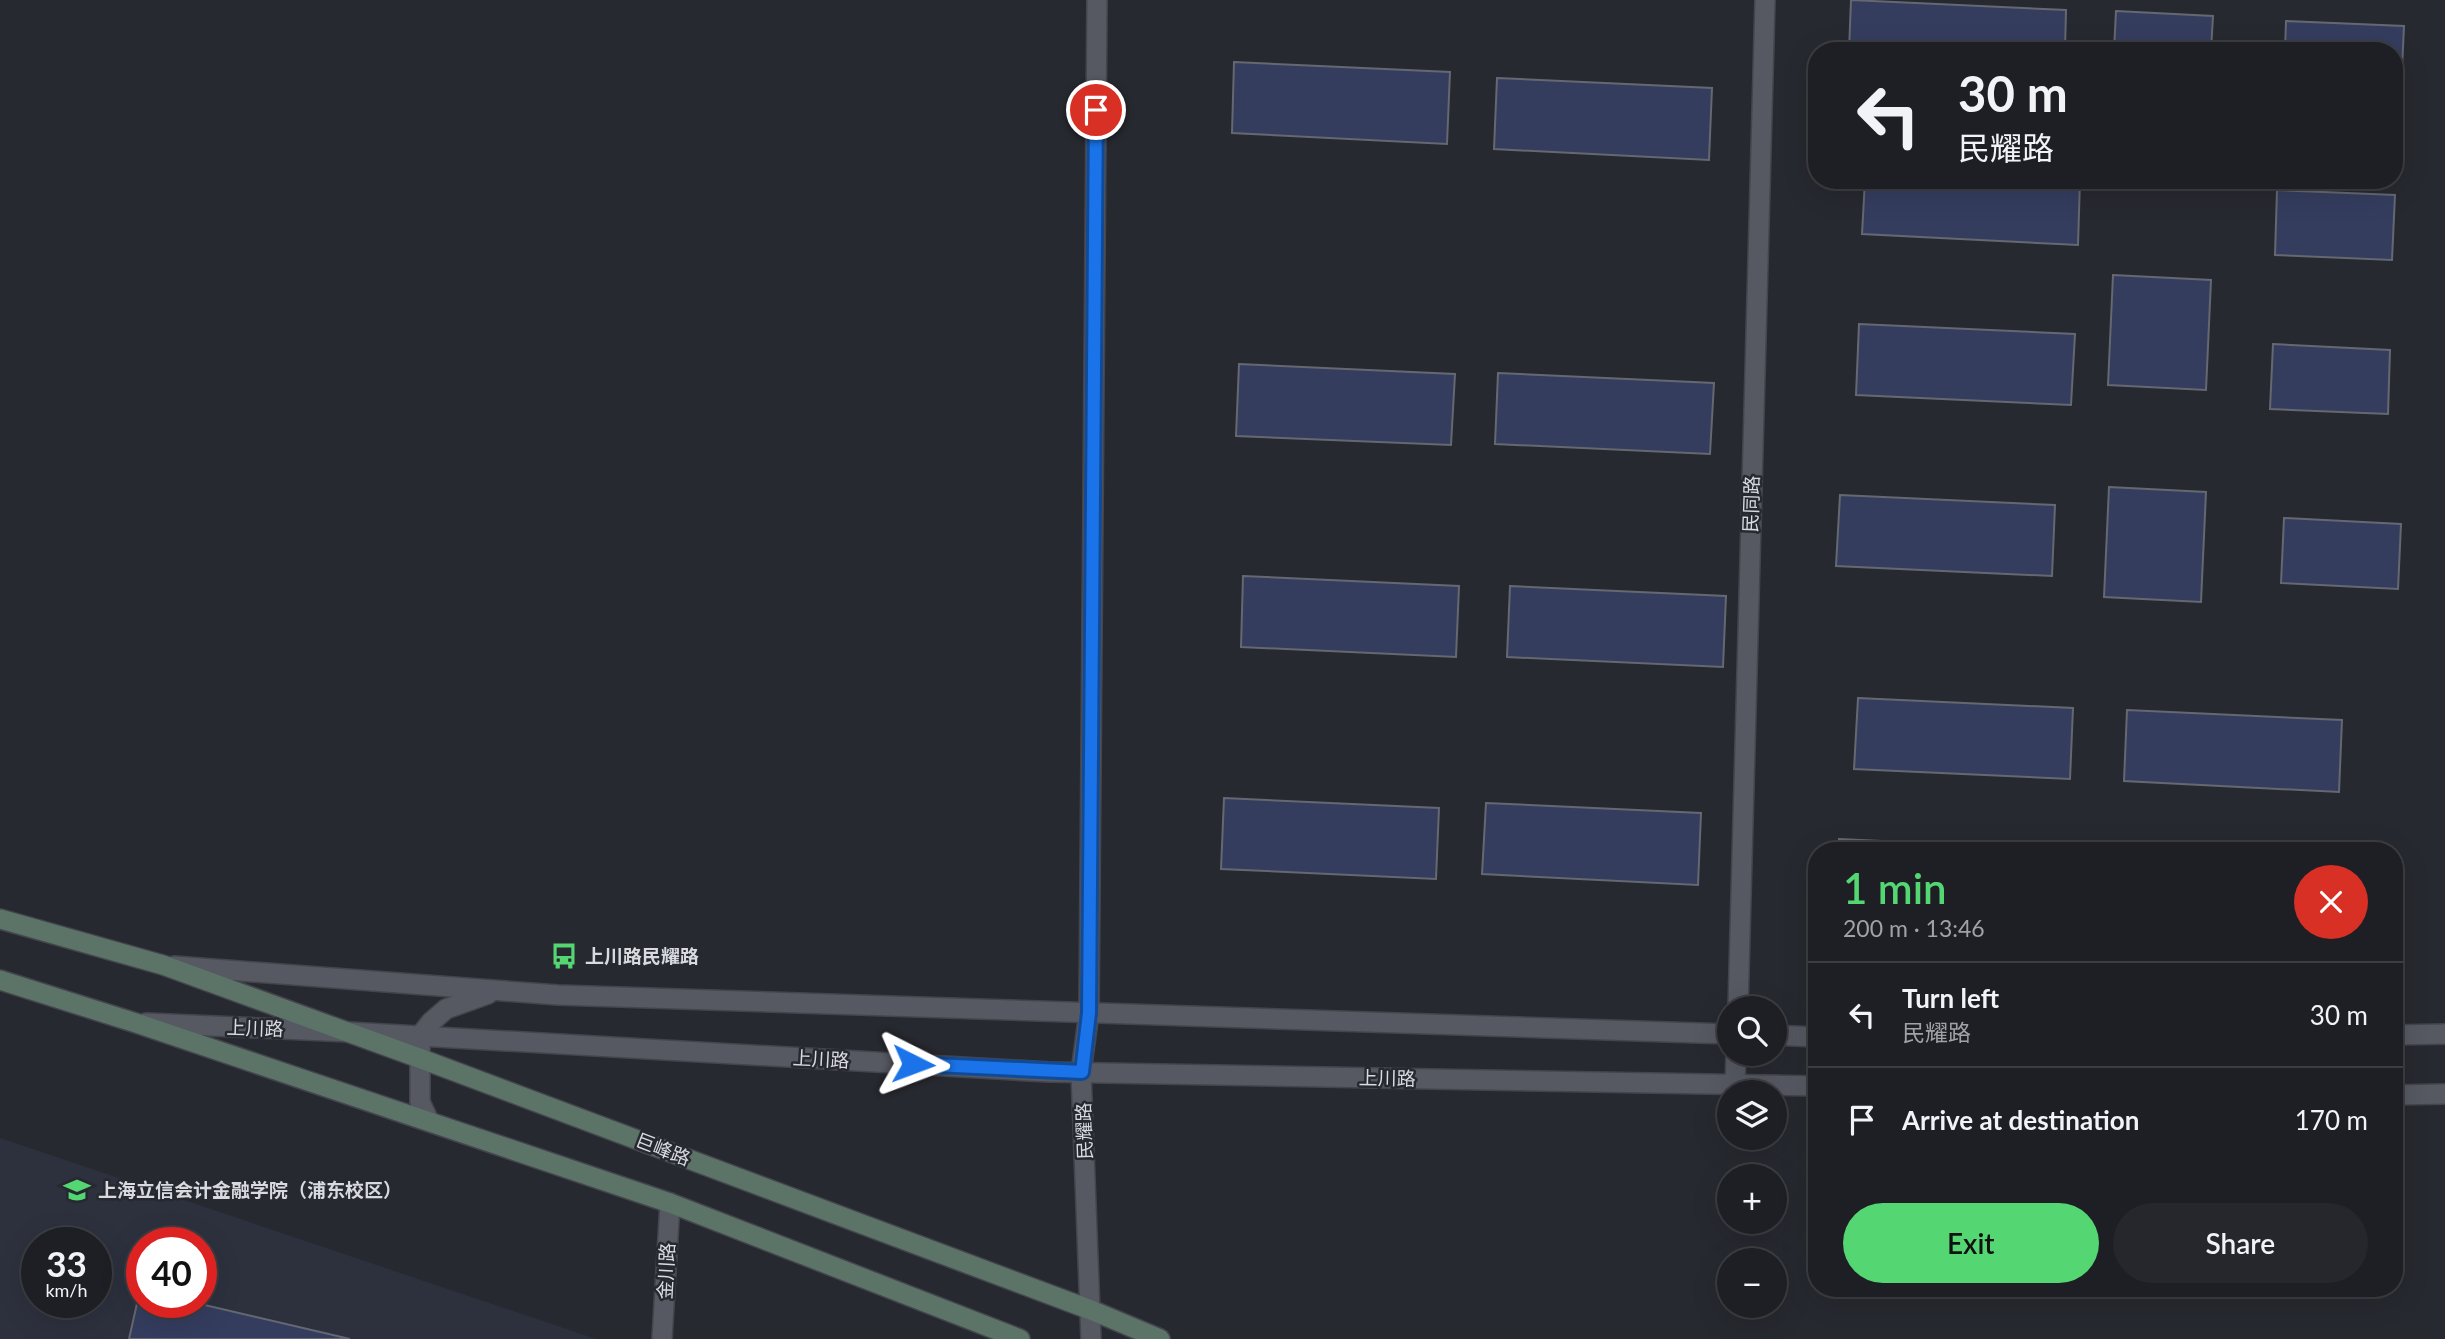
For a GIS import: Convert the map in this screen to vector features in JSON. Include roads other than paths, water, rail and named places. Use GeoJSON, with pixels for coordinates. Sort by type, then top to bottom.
{"type":"FeatureCollection","features":[{"type":"Feature","properties":{"kind":"main road"},"geometry":{"type":"LineString","coordinates":[[0,919],[163,965]]}},
{"type":"Feature","properties":{"kind":"main road","name":"巨峰路"},"geometry":{"type":"LineString","coordinates":[[163,965],[1091,1310],[1160,1339]]}},
{"type":"Feature","properties":{"kind":"main road","name":"上川路"},"geometry":{"type":"LineString","coordinates":[[0,980],[136,1023]]}},
{"type":"Feature","properties":{"kind":"main road"},"geometry":{"type":"LineString","coordinates":[[136,1023],[670,1203],[1020,1339]]}},
{"type":"Feature","properties":{"kind":"street","name":"民耀路"},"geometry":{"type":"LineString","coordinates":[[1091,1339],[1082,1072],[1089,1013],[1097,0]]}},
{"type":"Feature","properties":{"kind":"street","name":"民同路"},"geometry":{"type":"LineString","coordinates":[[1738,996],[1765,0]]}},
{"type":"Feature","properties":{"kind":"street"},"geometry":{"type":"LineString","coordinates":[[163,965],[495,992],[1717,1034]]}},
{"type":"Feature","properties":{"kind":"street"},"geometry":{"type":"LineString","coordinates":[[429,1121],[420,1102],[420,1036],[431,1021],[446,1009],[495,992]]}},
{"type":"Feature","properties":{"kind":"street","name":"上川路"},"geometry":{"type":"LineString","coordinates":[[136,1023],[349,1032],[1049,1072],[1717,1085]]}},
{"type":"Feature","properties":{"kind":"street"},"geometry":{"type":"LineString","coordinates":[[2403,1035],[2445,1034]]}},
{"type":"Feature","properties":{"kind":"street"},"geometry":{"type":"LineString","coordinates":[[1787,1036],[1808,1037]]}},
{"type":"Feature","properties":{"kind":"street","name":"上川路"},"geometry":{"type":"LineString","coordinates":[[1787,1086],[1808,1086]]}},
{"type":"Feature","properties":{"kind":"street"},"geometry":{"type":"LineString","coordinates":[[2403,1095],[2445,1094]]}},
{"type":"Feature","properties":{"kind":"street","name":"金川路"},"geometry":{"type":"LineString","coordinates":[[662,1339],[670,1203]]}},
{"type":"Feature","properties":{"kind":"place","name":"上川路民耀路"},"geometry":{"type":"Point","coordinates":[564,956]}},
{"type":"Feature","properties":{"kind":"place","name":"上海立信会计金融学院（浦东校区）"},"geometry":{"type":"Point","coordinates":[77,1190]}}]}
